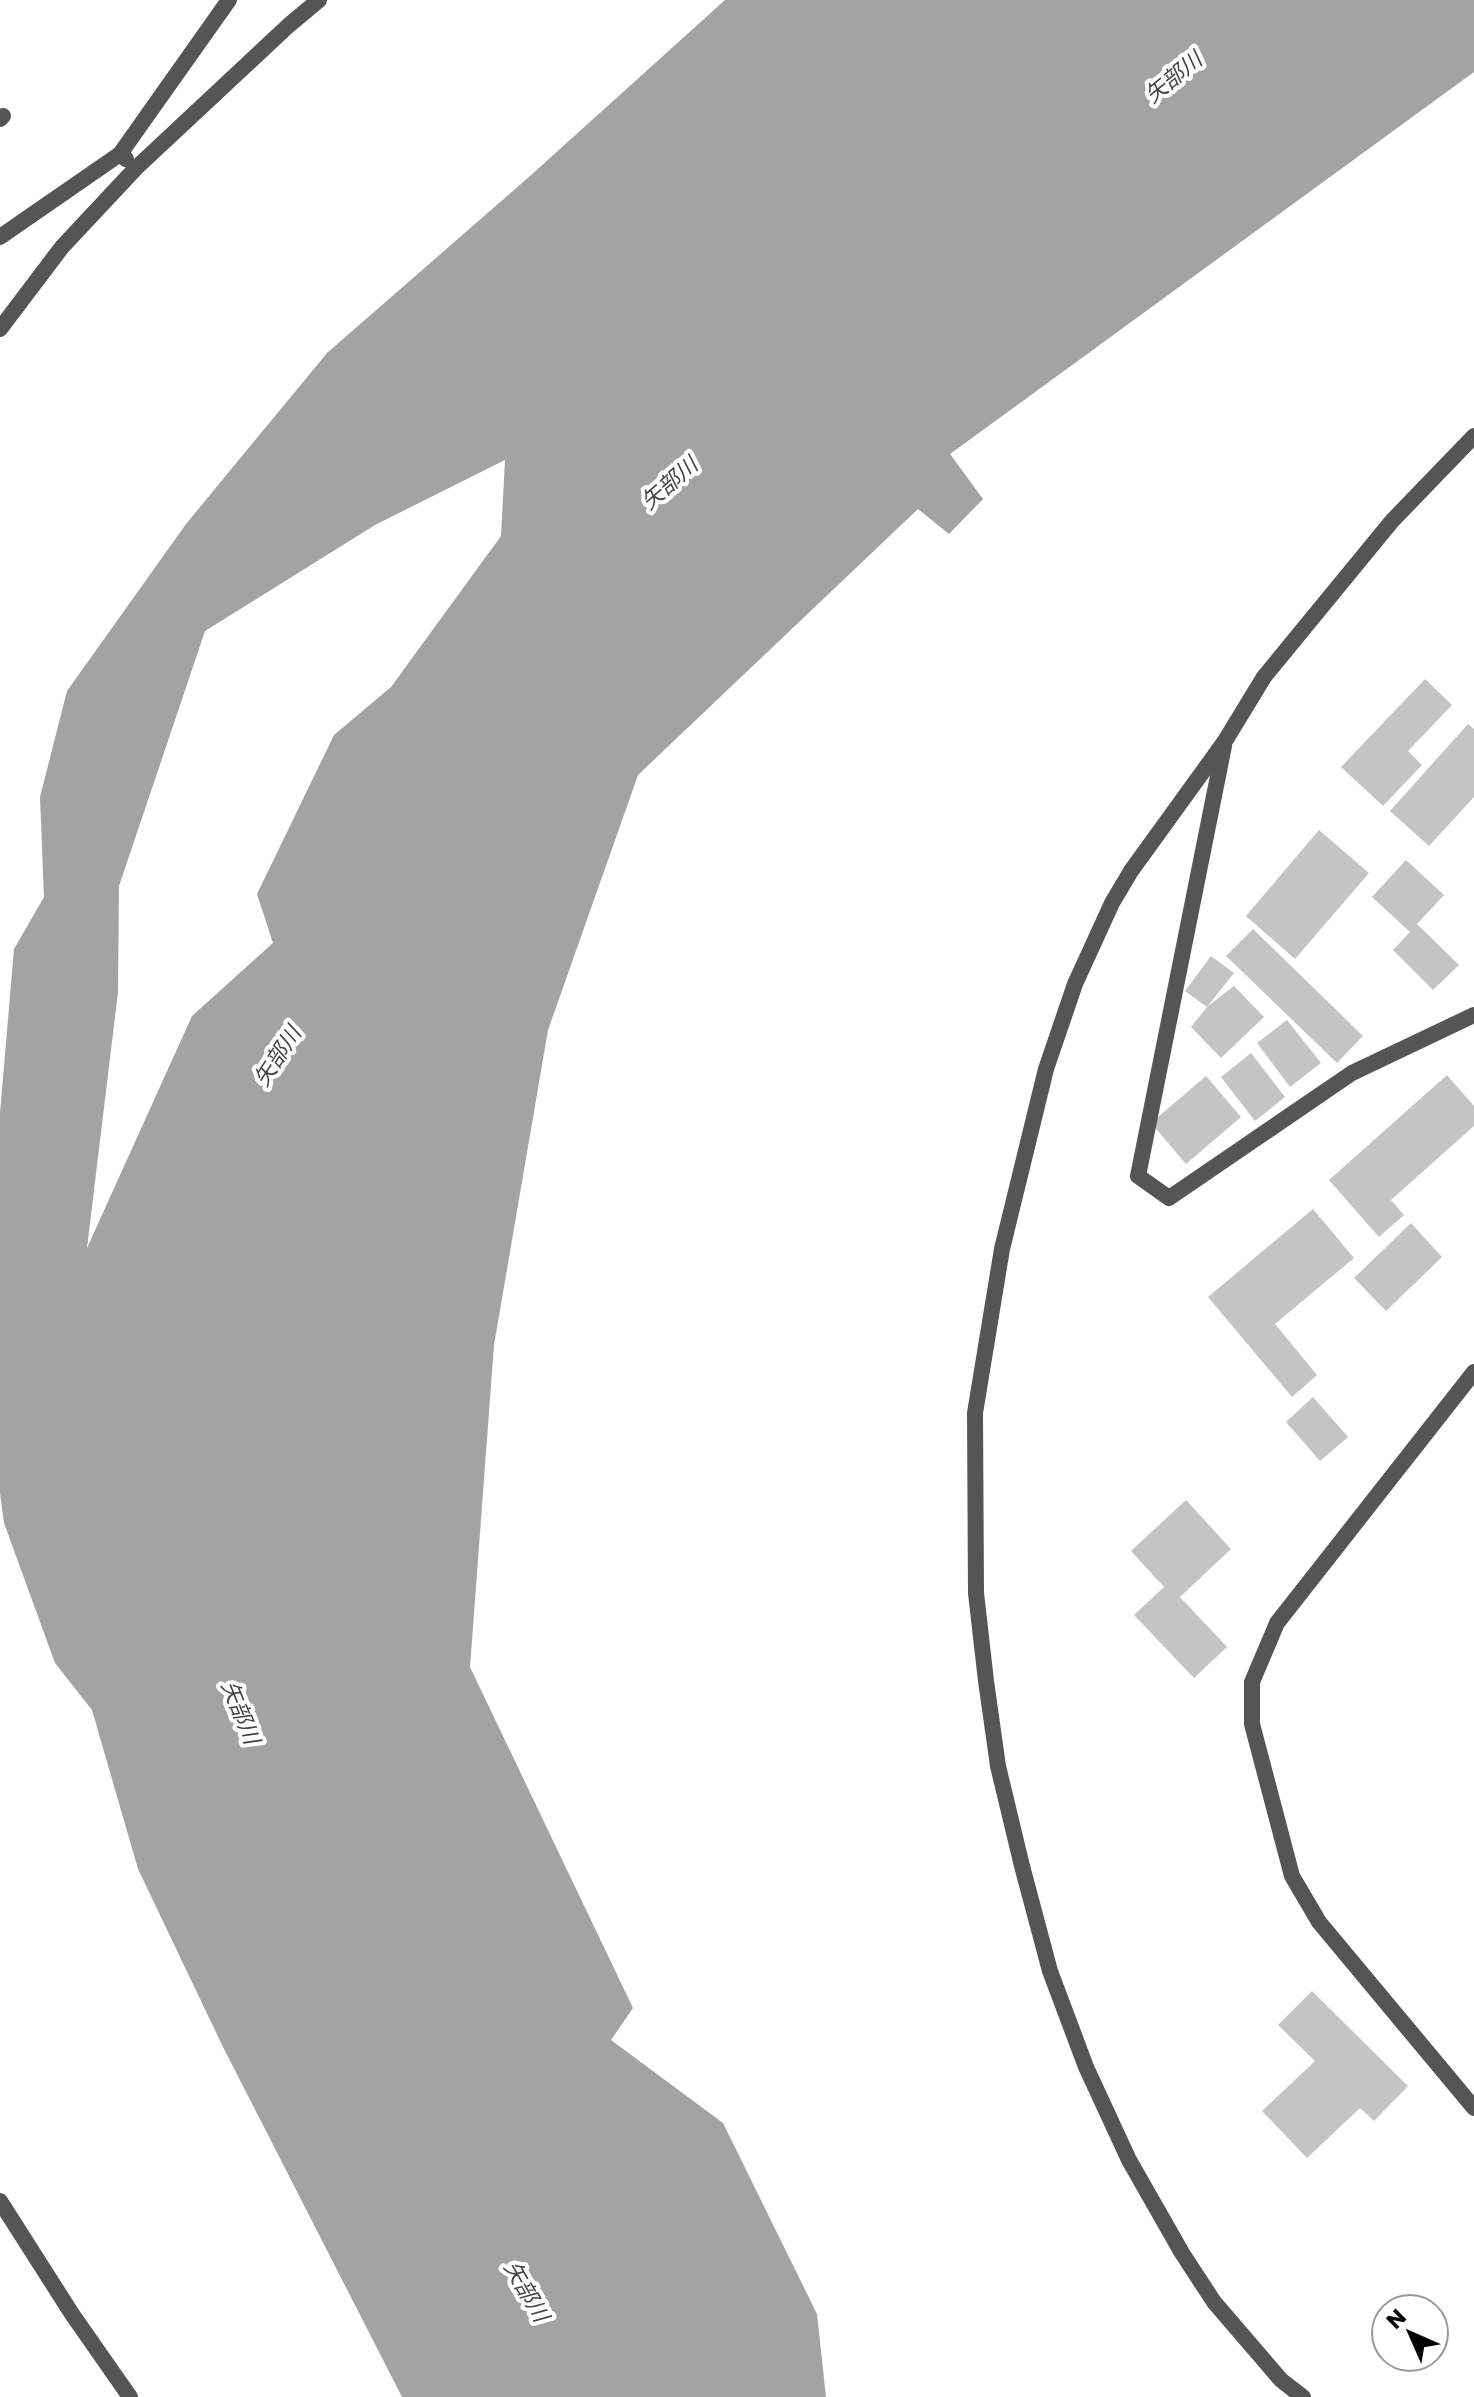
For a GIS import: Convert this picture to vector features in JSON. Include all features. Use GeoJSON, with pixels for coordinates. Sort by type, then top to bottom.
{"type":"FeatureCollection","features":[{"type":"Feature","properties":{"kind":"street"},"geometry":{"type":"LineString","coordinates":[[0,237],[120,154],[229,0]]}},
{"type":"Feature","properties":{"kind":"street"},"geometry":{"type":"LineString","coordinates":[[0,329],[62,247],[136,168],[319,0]]}},
{"type":"Feature","properties":{"kind":"street"},"geometry":{"type":"LineString","coordinates":[[120,154],[136,168]]}},
{"type":"Feature","properties":{"kind":"street"},"geometry":{"type":"LineString","coordinates":[[1303,2397],[1281,2380],[1214,2302],[1182,2253],[1129,2160],[1086,2067],[1050,1971],[998,1766],[986,1681],[976,1593],[975,1413],[1002,1249],[1046,1069],[1075,984],[1112,903],[1131,871],[1225,741],[1264,677],[1392,521],[1474,436]]}},
{"type":"Feature","properties":{"kind":"street"},"geometry":{"type":"LineString","coordinates":[[1225,741],[1138,1176],[1169,1198],[1352,1073],[1474,1015]]}},
{"type":"Feature","properties":{"kind":"street"},"geometry":{"type":"LineString","coordinates":[[1474,1372],[1277,1623],[1252,1682],[1252,1724],[1292,1876],[1319,1922],[1474,2108]]}},
{"type":"Feature","properties":{"kind":"street"},"geometry":{"type":"LineString","coordinates":[[0,2201],[72,2314],[130,2397]]}},
{"type":"Feature","properties":{"kind":"water","name":"矢部川"},"geometry":{"type":"Polygon","coordinates":[[[725,0],[1474,0],[1474,72],[950,454],[983,499],[949,534],[918,509],[638,775],[548,1030],[494,1345],[470,1667],[633,2008],[611,2040],[723,2123],[817,2314],[826,2397],[402,2397],[223,2047],[138,1869],[92,1710],[55,1663],[4,1523],[0,1493],[0,1113],[14,949],[44,897],[40,797],[67,691],[186,524],[327,353],[725,0]],[[505,460],[375,525],[205,631],[119,886],[118,992],[87,1248],[192,1016],[273,943],[257,894],[334,735],[391,687],[501,536],[505,460]]]}},
{"type":"Feature","properties":{"kind":"building"},"geometry":{"type":"Polygon","coordinates":[[[1425,679],[1452,705],[1408,751],[1422,765],[1383,806],[1341,767],[1425,679]]]}},
{"type":"Feature","properties":{"kind":"building"},"geometry":{"type":"Polygon","coordinates":[[[1468,724],[1474,729],[1474,797],[1429,846],[1390,811],[1468,724]]]}},
{"type":"Feature","properties":{"kind":"building"},"geometry":{"type":"Polygon","coordinates":[[[1319,830],[1369,873],[1295,959],[1246,916],[1319,830]]]}},
{"type":"Feature","properties":{"kind":"building"},"geometry":{"type":"Polygon","coordinates":[[[1406,860],[1444,895],[1417,924],[1459,965],[1433,990],[1393,950],[1410,932],[1372,897],[1406,860]]]}},
{"type":"Feature","properties":{"kind":"building"},"geometry":{"type":"Polygon","coordinates":[[[1253,929],[1363,1036],[1337,1063],[1226,956],[1253,929]]]}},
{"type":"Feature","properties":{"kind":"building"},"geometry":{"type":"Polygon","coordinates":[[[1211,956],[1234,973],[1207,1007],[1185,991],[1211,956]]]}},
{"type":"Feature","properties":{"kind":"building"},"geometry":{"type":"Polygon","coordinates":[[[1234,986],[1264,1017],[1221,1058],[1191,1027],[1207,1007],[1234,986]]]}},
{"type":"Feature","properties":{"kind":"building"},"geometry":{"type":"Polygon","coordinates":[[[1287,1020],[1321,1063],[1290,1087],[1257,1043],[1287,1020]]]}},
{"type":"Feature","properties":{"kind":"building"},"geometry":{"type":"Polygon","coordinates":[[[1251,1053],[1285,1097],[1255,1121],[1221,1077],[1251,1053]]]}},
{"type":"Feature","properties":{"kind":"building"},"geometry":{"type":"Polygon","coordinates":[[[1447,1075],[1474,1106],[1474,1126],[1391,1200],[1404,1215],[1379,1237],[1329,1180],[1447,1075]]]}},
{"type":"Feature","properties":{"kind":"building"},"geometry":{"type":"Polygon","coordinates":[[[1206,1076],[1241,1117],[1186,1164],[1151,1123],[1206,1076]]]}},
{"type":"Feature","properties":{"kind":"building"},"geometry":{"type":"Polygon","coordinates":[[[1313,1209],[1354,1258],[1275,1324],[1317,1375],[1292,1397],[1208,1297],[1313,1209]]]}},
{"type":"Feature","properties":{"kind":"building"},"geometry":{"type":"Polygon","coordinates":[[[1411,1223],[1442,1257],[1386,1311],[1354,1278],[1411,1223]]]}},
{"type":"Feature","properties":{"kind":"building"},"geometry":{"type":"Polygon","coordinates":[[[1313,1397],[1348,1437],[1320,1461],[1286,1422],[1313,1397]]]}},
{"type":"Feature","properties":{"kind":"building"},"geometry":{"type":"Polygon","coordinates":[[[1186,1500],[1231,1549],[1180,1597],[1227,1647],[1194,1678],[1134,1615],[1164,1587],[1131,1551],[1186,1500]]]}},
{"type":"Feature","properties":{"kind":"building"},"geometry":{"type":"Polygon","coordinates":[[[1312,1991],[1408,2086],[1374,2121],[1360,2108],[1307,2158],[1262,2111],[1315,2061],[1278,2025],[1312,1991]]]}}]}
